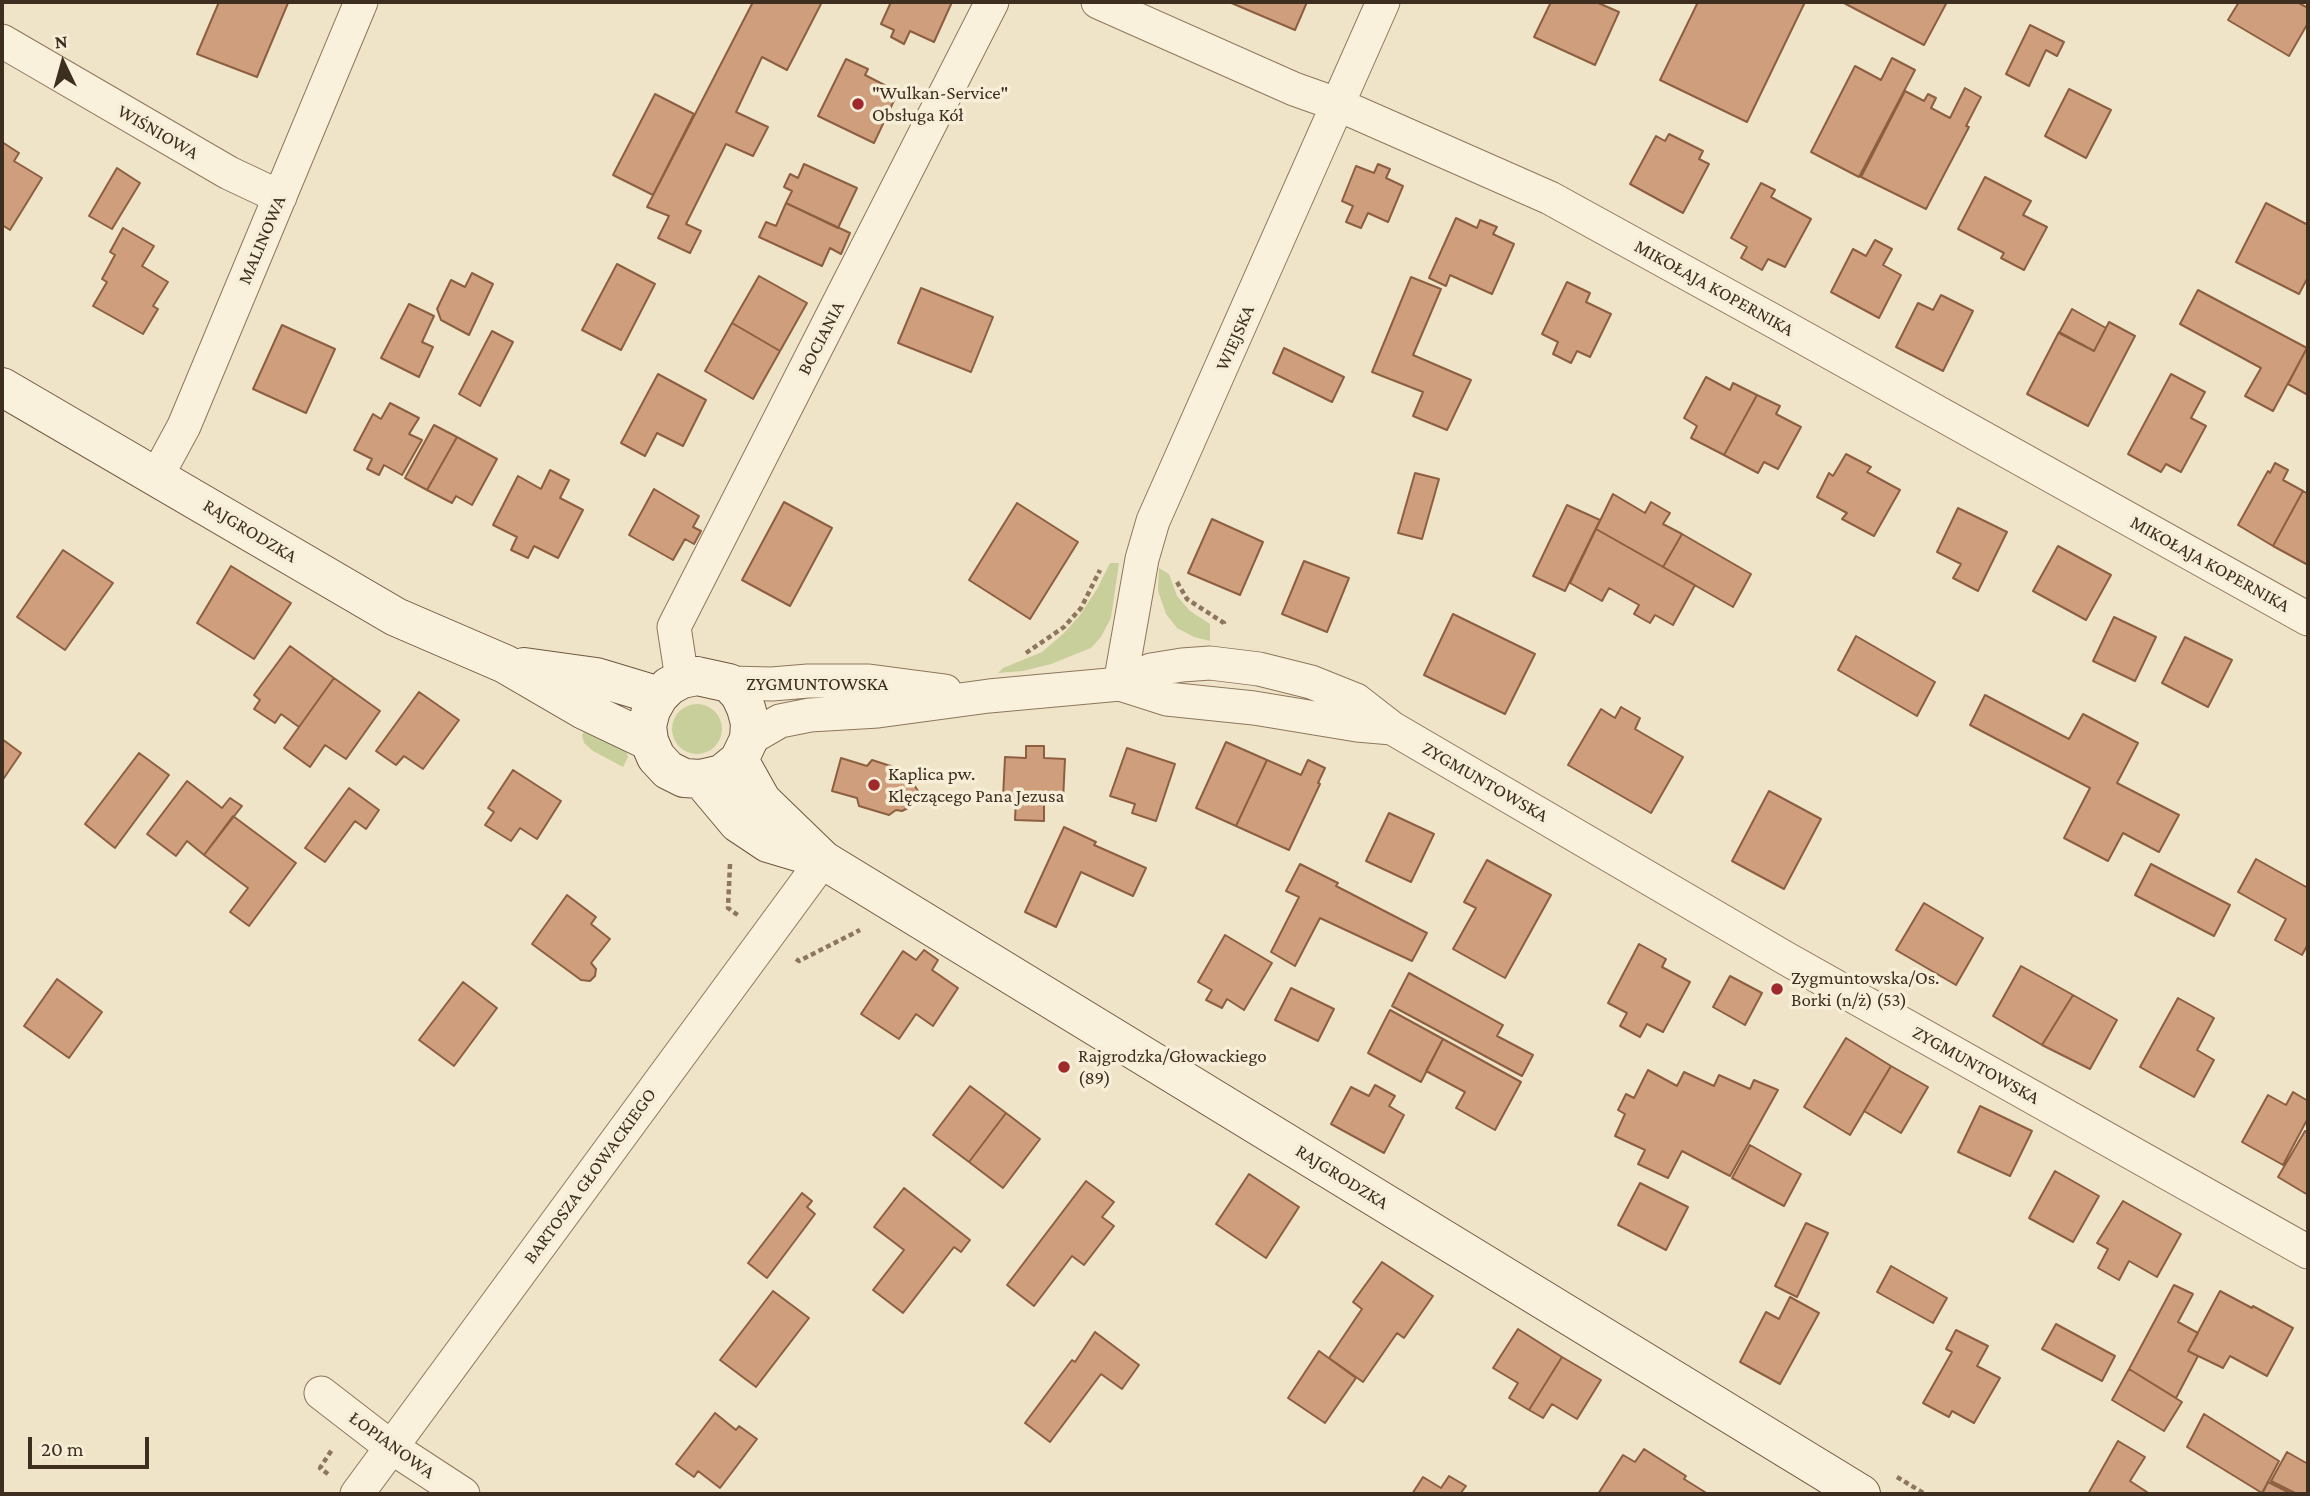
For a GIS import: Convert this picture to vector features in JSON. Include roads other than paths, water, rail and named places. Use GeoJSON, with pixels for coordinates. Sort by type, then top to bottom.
{"type":"FeatureCollection","features":[{"type":"Feature","properties":{"kind":"street","name":"MALINOWA"},"geometry":{"type":"LineString","coordinates":[[158,476],[184,426],[361,2]]}},
{"type":"Feature","properties":{"kind":"street","name":"BOCIANIA"},"geometry":{"type":"LineString","coordinates":[[670,688],[674,627],[992,2]]}},
{"type":"Feature","properties":{"kind":"street","name":"MIKOŁAJA KOPERNIKA"},"geometry":{"type":"LineString","coordinates":[[1098,2],[1550,198],[2308,620]]}},
{"type":"Feature","properties":{"kind":"street","name":"WIEJSKA"},"geometry":{"type":"LineString","coordinates":[[1119,684],[1142,559],[1153,521],[1383,2]]}},
{"type":"Feature","properties":{"kind":"street","name":"WIŚNIOWA"},"geometry":{"type":"LineString","coordinates":[[2,41],[229,173],[280,197]]}},
{"type":"Feature","properties":{"kind":"street","name":"RAJGRODZKA"},"geometry":{"type":"LineString","coordinates":[[2,387],[396,617],[505,664],[584,710],[649,741]]}},
{"type":"Feature","properties":{"kind":"street","name":"RAJGRODZKA"},"geometry":{"type":"LineString","coordinates":[[505,664],[670,688]]}},
{"type":"Feature","properties":{"kind":"street"},"geometry":{"type":"LineString","coordinates":[[697,676],[729,684],[740,695],[750,723],[744,749],[722,774],[701,779],[684,778],[668,769],[656,757],[649,741],[649,718],[670,688],[697,676]]}},
{"type":"Feature","properties":{"kind":"street","name":"ZYGMUNTOWSKA"},"geometry":{"type":"LineString","coordinates":[[729,684],[869,681],[989,696]]}},
{"type":"Feature","properties":{"kind":"street","name":"ZYGMUNTOWSKA"},"geometry":{"type":"LineString","coordinates":[[744,749],[780,721],[810,715],[878,712],[989,696],[1119,684],[1167,699],[1254,708],[1392,728],[1787,959],[2308,1252]]}},
{"type":"Feature","properties":{"kind":"street","name":"RAJGRODZKA"},"geometry":{"type":"LineString","coordinates":[[744,749],[762,801],[823,860],[1861,1494]]}},
{"type":"Feature","properties":{"kind":"street","name":"RAJGRODZKA"},"geometry":{"type":"LineString","coordinates":[[701,779],[738,823],[768,843],[823,860]]}},
{"type":"Feature","properties":{"kind":"street","name":"BARTOSZA GŁOWACKIEGO"},"geometry":{"type":"LineString","coordinates":[[357,1494],[823,860]]}},
{"type":"Feature","properties":{"kind":"street","name":"ŁOPIANOWA"},"geometry":{"type":"LineString","coordinates":[[321,1393],[391,1447],[463,1494]]}},
{"type":"Feature","properties":{"kind":"place","name":"\"Wulkan-Service\" Obsługa Kół"},"geometry":{"type":"Point","coordinates":[858,104]}},
{"type":"Feature","properties":{"kind":"place","name":"Kaplica pw. Klęczącego Pana Jezusa"},"geometry":{"type":"Point","coordinates":[874,785]}},
{"type":"Feature","properties":{"kind":"place","name":"Zygmuntowska/Os. Borki (n/ż) (53)"},"geometry":{"type":"Point","coordinates":[1777,989]}},
{"type":"Feature","properties":{"kind":"place","name":"Rajgrodzka/Głowackiego (89)"},"geometry":{"type":"Point","coordinates":[1064,1067]}}]}
